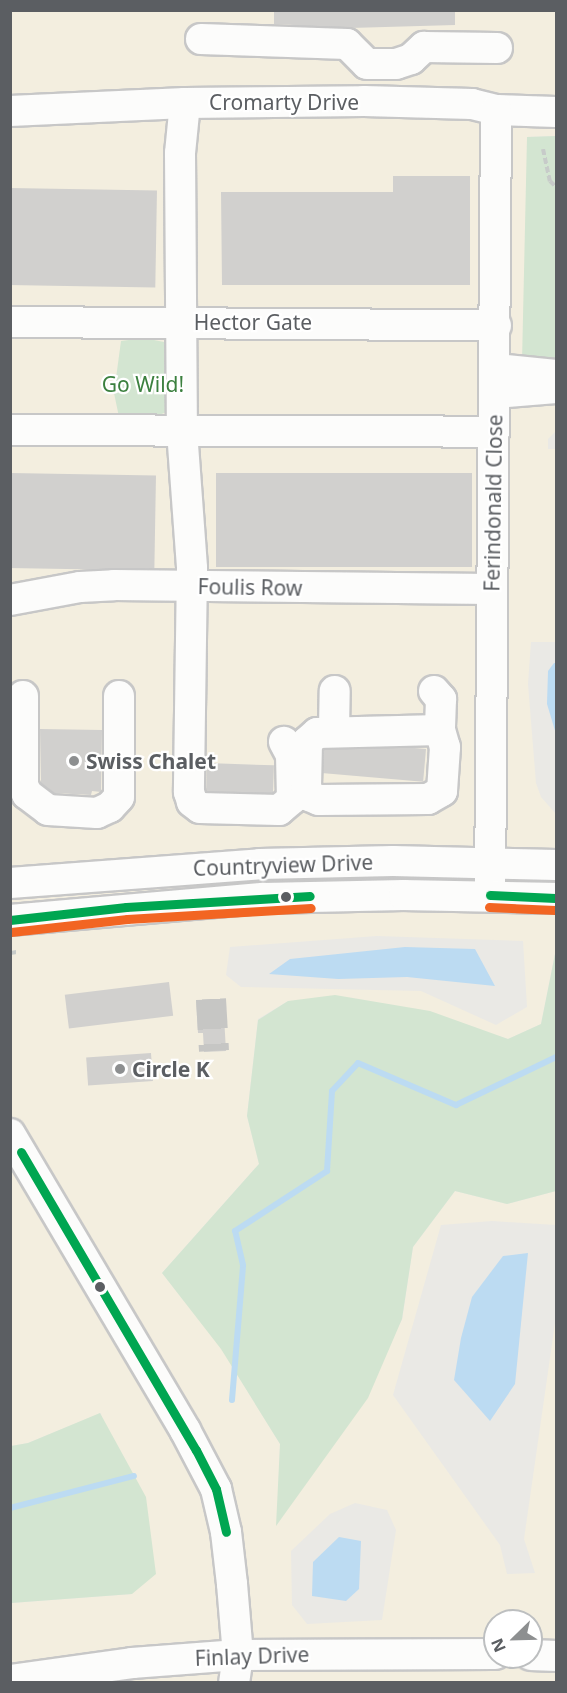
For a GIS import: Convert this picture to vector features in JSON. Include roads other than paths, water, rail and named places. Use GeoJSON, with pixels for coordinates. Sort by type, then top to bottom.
{"type":"FeatureCollection","features":[{"type":"Feature","properties":{"kind":"street"},"geometry":{"type":"LineString","coordinates":[[201,39],[347,44],[367,64],[396,64],[411,59],[424,47],[497,48]]}},
{"type":"Feature","properties":{"kind":"street"},"geometry":{"type":"LineString","coordinates":[[185,103],[180,153],[182,431],[191,586],[189,792],[200,808],[279,810],[292,799],[291,755],[284,742]]}},
{"type":"Feature","properties":{"kind":"street","name":"Cromarty Drive"},"geometry":{"type":"LineString","coordinates":[[10,111],[185,103],[448,103],[496,110],[556,112]]}},
{"type":"Feature","properties":{"kind":"street","name":"Ferindonald Close"},"geometry":{"type":"LineString","coordinates":[[490,895],[496,110]]}},
{"type":"Feature","properties":{"kind":"street","name":"Hector Gate"},"geometry":{"type":"LineString","coordinates":[[10,322],[496,325]]}},
{"type":"Feature","properties":{"kind":"street"},"geometry":{"type":"LineString","coordinates":[[495,381],[556,375]]}},
{"type":"Feature","properties":{"kind":"street"},"geometry":{"type":"LineString","coordinates":[[495,381],[556,388]]}},
{"type":"Feature","properties":{"kind":"street"},"geometry":{"type":"LineString","coordinates":[[10,430],[494,432]]}},
{"type":"Feature","properties":{"kind":"street","name":"Foulis Row"},"geometry":{"type":"LineString","coordinates":[[10,600],[80,586],[491,589]]}},
{"type":"Feature","properties":{"kind":"street"},"geometry":{"type":"LineString","coordinates":[[334,730],[335,691]]}},
{"type":"Feature","properties":{"kind":"street"},"geometry":{"type":"LineString","coordinates":[[434,691],[441,699],[440,730],[445,747],[446,776],[442,790],[428,799],[319,800],[309,796],[306,787],[307,742],[317,733],[334,730],[426,733],[440,730]]}},
{"type":"Feature","properties":{"kind":"street"},"geometry":{"type":"LineString","coordinates":[[23,696],[23,785],[27,794],[48,810],[97,813],[110,807],[119,797],[119,696]]}},
{"type":"Feature","properties":{"kind":"street","name":"Countryview Drive"},"geometry":{"type":"LineString","coordinates":[[10,883],[260,864],[490,862],[556,865]]}},
{"type":"Feature","properties":{"kind":"street","name":"Countryview Drive"},"geometry":{"type":"LineString","coordinates":[[10,920],[240,899],[490,895],[556,898]]}},
{"type":"Feature","properties":{"kind":"street"},"geometry":{"type":"LineString","coordinates":[[10,1134],[185,1430],[216,1490],[226,1532],[236,1669]]}},
{"type":"Feature","properties":{"kind":"street","name":"Finlay Drive"},"geometry":{"type":"LineString","coordinates":[[10,1680],[110,1666],[236,1669],[483,1655]]}},
{"type":"Feature","properties":{"kind":"water"},"geometry":{"type":"Polygon","coordinates":[[[556,663],[556,734],[547,704],[548,671],[556,663]]]}},
{"type":"Feature","properties":{"kind":"water"},"geometry":{"type":"Polygon","coordinates":[[[405,947],[475,949],[495,986],[407,977],[338,979],[269,974],[290,959],[405,947]]]}},
{"type":"Feature","properties":{"kind":"water"},"geometry":{"type":"Polygon","coordinates":[[[528,1253],[515,1384],[490,1421],[454,1380],[461,1338],[472,1297],[503,1256],[528,1253]]]}},
{"type":"Feature","properties":{"kind":"water"},"geometry":{"type":"Polygon","coordinates":[[[339,1537],[361,1541],[359,1589],[346,1601],[312,1596],[313,1562],[339,1537]]]}},
{"type":"Feature","properties":{"kind":"waterway"},"geometry":{"type":"LineString","coordinates":[[232,1400],[243,1265],[235,1231],[327,1171],[332,1091],[358,1063],[456,1105],[556,1057]]}},
{"type":"Feature","properties":{"kind":"waterway"},"geometry":{"type":"LineString","coordinates":[[10,1508],[134,1476]]}},
{"type":"Feature","properties":{"kind":"tunnel"},"geometry":{"type":"LineString","coordinates":[[211,999],[214,1051]]}},
{"type":"Feature","properties":{"kind":"place","name":"Swiss Chalet"},"geometry":{"type":"Point","coordinates":[74,761]}},
{"type":"Feature","properties":{"kind":"place","name":"Circle K"},"geometry":{"type":"Point","coordinates":[120,1069]}},
{"type":"Feature","properties":{"kind":"park label","name":"Go Wild!"},"geometry":{"type":"Point","coordinates":[143,384]}}]}
